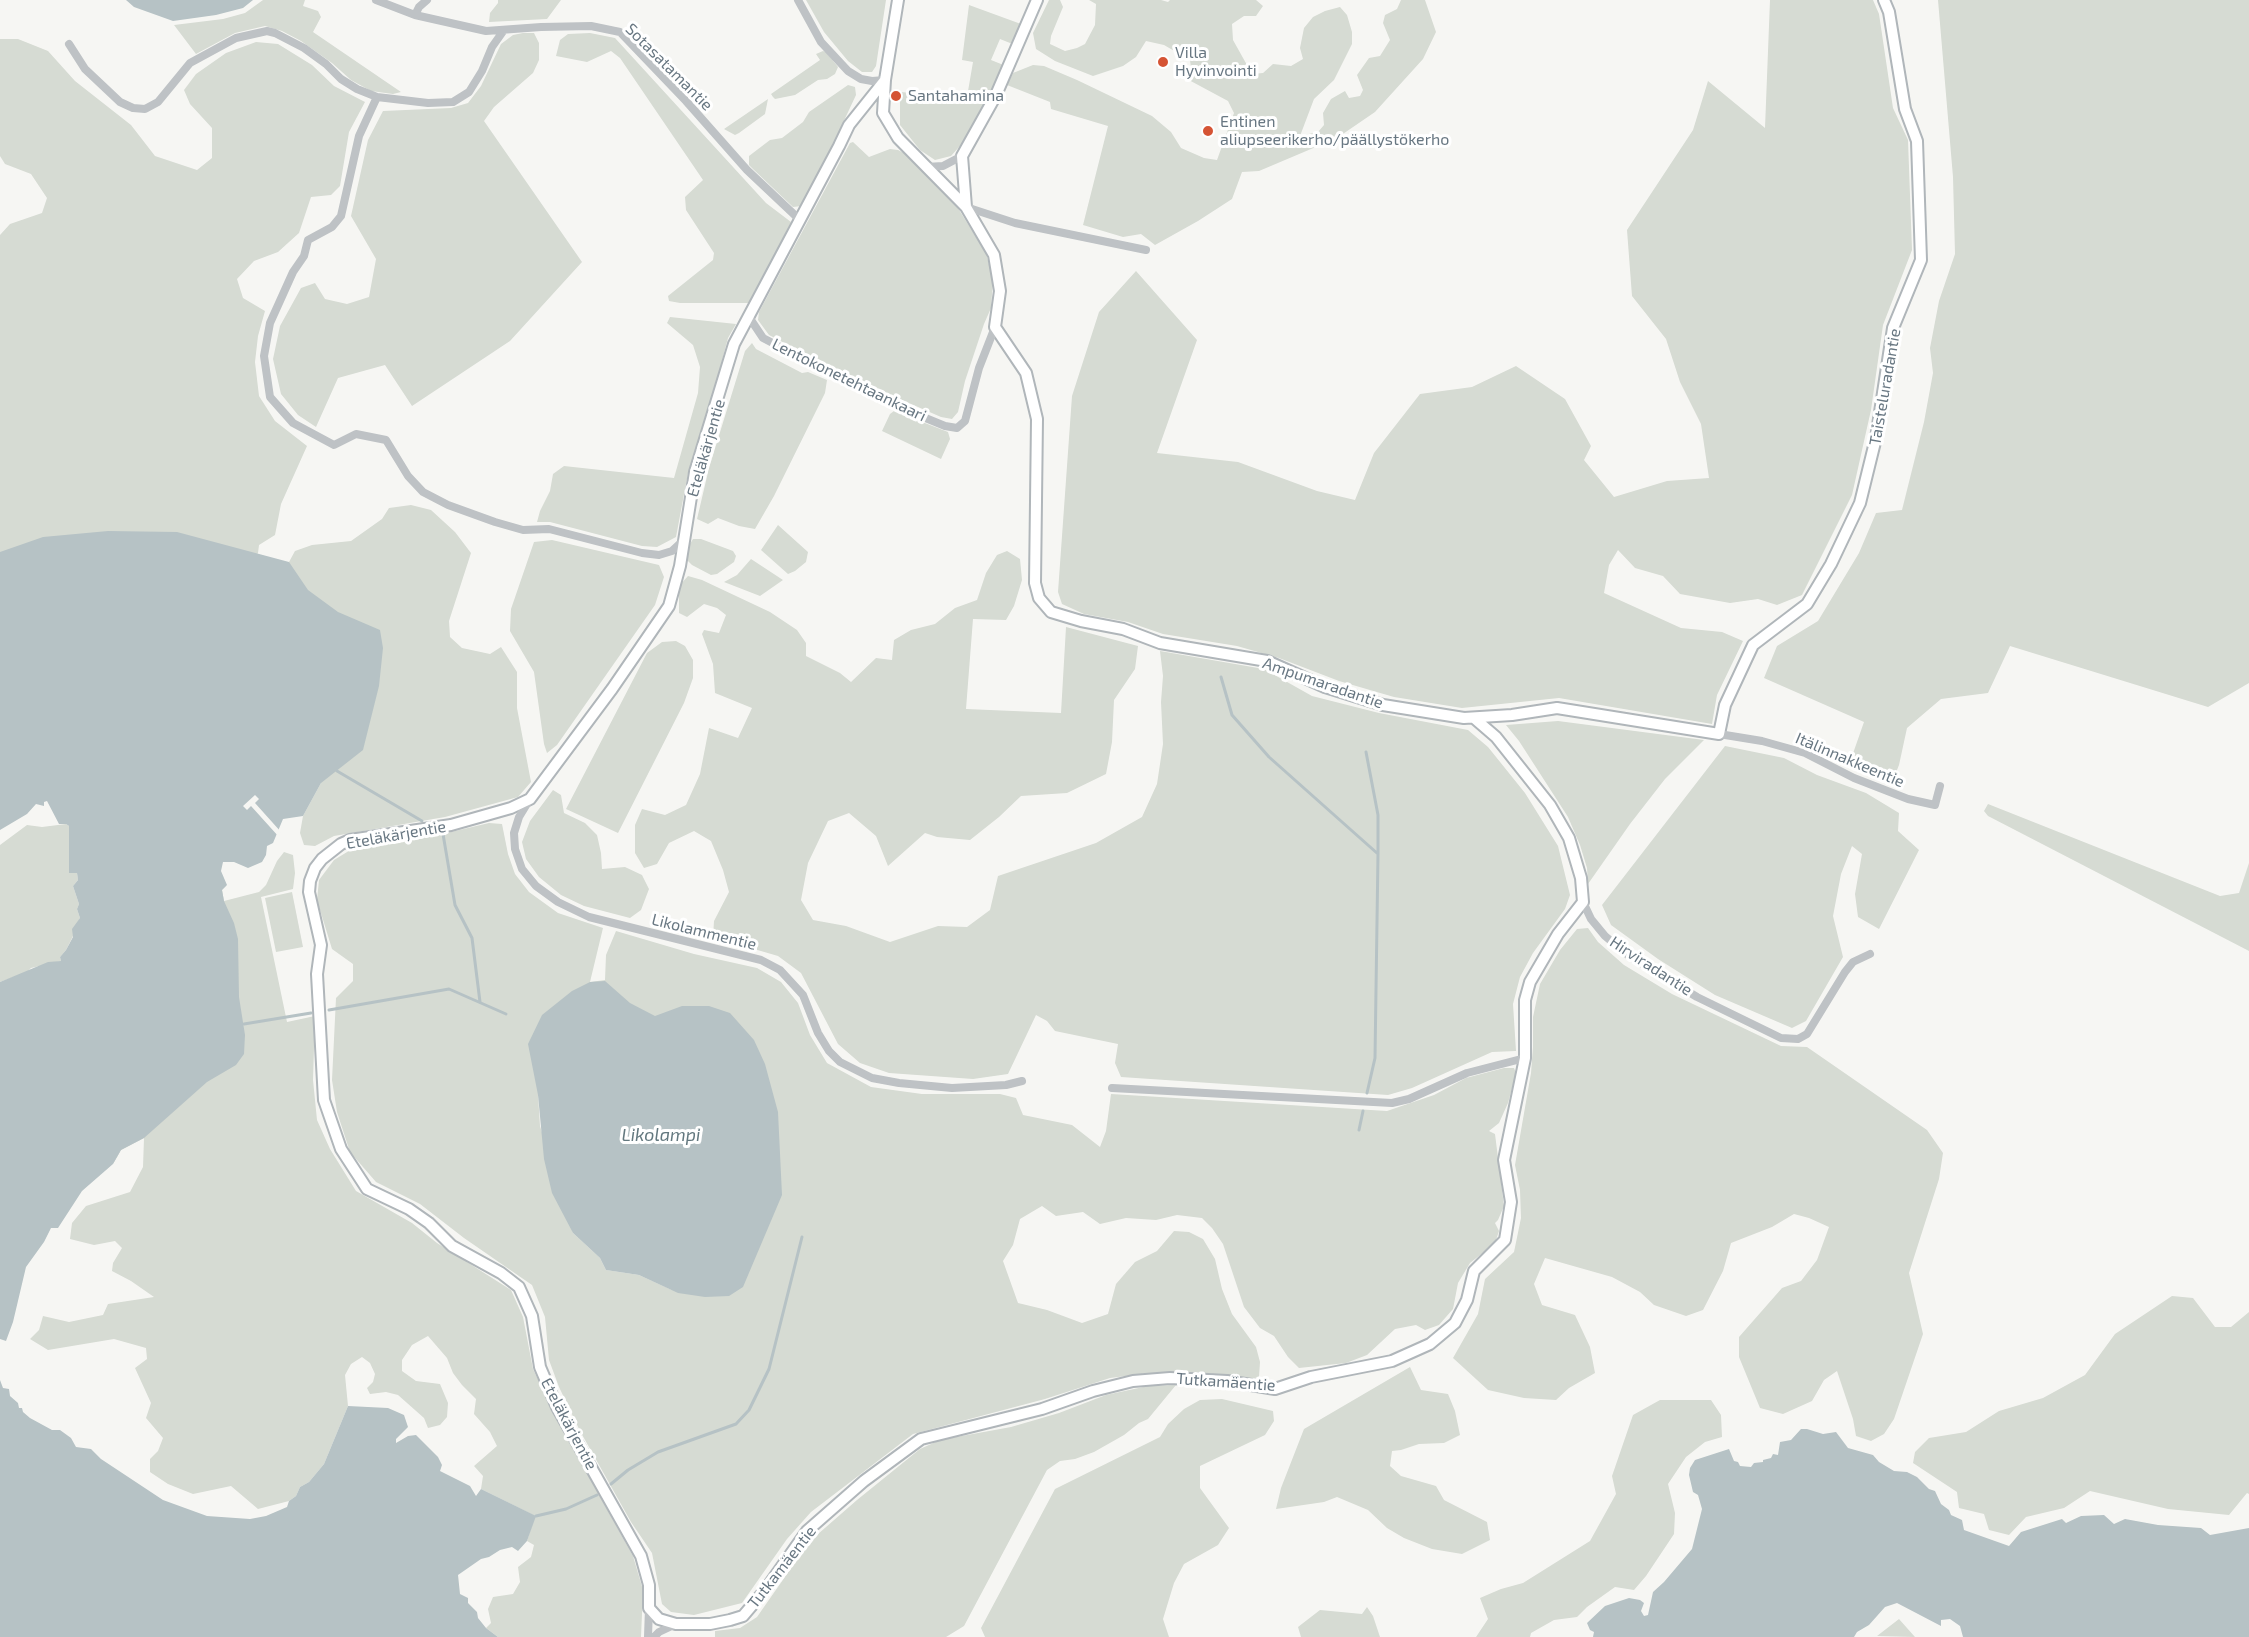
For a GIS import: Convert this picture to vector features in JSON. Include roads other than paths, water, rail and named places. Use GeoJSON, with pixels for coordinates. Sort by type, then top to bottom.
{"type":"FeatureCollection","features":[{"type":"Feature","properties":{"kind":"street","name":"Sotasatamantie"},"geometry":{"type":"LineString","coordinates":[[376,0],[415,15],[486,32],[591,26],[620,32],[686,101],[747,170],[800,220]]}},
{"type":"Feature","properties":{"kind":"street"},"geometry":{"type":"LineString","coordinates":[[415,15],[419,7],[427,0]]}},
{"type":"Feature","properties":{"kind":"street"},"geometry":{"type":"LineString","coordinates":[[798,0],[822,42],[848,71],[861,79],[885,80]]}},
{"type":"Feature","properties":{"kind":"street","name":"Lentokonetehtaankaari"},"geometry":{"type":"LineString","coordinates":[[750,317],[763,338],[884,401],[945,426],[957,428],[964,421],[979,368],[995,327],[1000,291],[996,263],[990,247],[966,207],[898,138],[883,113],[885,80],[898,0]]}},
{"type":"Feature","properties":{"kind":"street"},"geometry":{"type":"LineString","coordinates":[[926,167],[943,166],[962,156],[996,95],[1037,0]]}},
{"type":"Feature","properties":{"kind":"street","name":"Taisteluradantie"},"geometry":{"type":"LineString","coordinates":[[1719,734],[1725,705],[1753,645],[1807,604],[1831,564],[1860,503],[1876,438],[1893,328],[1921,260],[1917,141],[1905,109],[1889,12],[1884,0]]}},
{"type":"Feature","properties":{"kind":"street"},"geometry":{"type":"LineString","coordinates":[[69,44],[85,69],[120,102],[133,108],[145,108],[158,102],[190,63],[236,39],[267,31],[304,48],[341,79],[357,89],[377,97],[428,104],[453,102],[469,92],[482,71],[492,47],[504,30]]}},
{"type":"Feature","properties":{"kind":"street","name":"Eteläkärjentie"},"geometry":{"type":"LineString","coordinates":[[648,1637],[649,1585],[641,1556],[557,1407],[540,1367],[532,1316],[519,1287],[501,1273],[452,1246],[429,1223],[409,1209],[367,1189],[341,1149],[324,1100],[317,974],[321,945],[309,892],[315,868],[330,851],[350,840],[451,825],[511,808],[530,799],[612,689],[669,606],[680,566],[695,472],[726,378],[734,344],[849,125],[885,80]]}},
{"type":"Feature","properties":{"kind":"street"},"geometry":{"type":"LineString","coordinates":[[377,97],[359,136],[342,216],[332,227],[308,240],[304,256],[292,272],[270,323],[264,356],[270,397],[293,423],[334,446],[356,434],[386,440],[408,476],[423,492],[448,505],[495,522],[523,530],[549,529],[642,553],[659,555],[672,551],[684,540]]}},
{"type":"Feature","properties":{"kind":"street"},"geometry":{"type":"LineString","coordinates":[[962,156],[966,207],[1015,223],[1146,250]]}},
{"type":"Feature","properties":{"kind":"street","name":"Ampumaradantie"},"geometry":{"type":"LineString","coordinates":[[995,327],[1026,373],[1037,419],[1035,583],[1039,598],[1051,612],[1081,621],[1123,629],[1160,643],[1267,661],[1325,687],[1383,705],[1474,718],[1557,708],[1719,734]]}},
{"type":"Feature","properties":{"kind":"street","name":"Hirviradantie"},"geometry":{"type":"LineString","coordinates":[[1474,718],[1496,737],[1550,805],[1569,838],[1581,878],[1584,902],[1592,919],[1605,936],[1629,956],[1697,997],[1781,1038],[1798,1039],[1807,1034],[1853,962],[1870,954]]}},
{"type":"Feature","properties":{"kind":"street","name":"Itälinnakkeentie"},"geometry":{"type":"LineString","coordinates":[[1719,734],[1762,741],[1805,753],[1854,778],[1908,799],[1935,805],[1940,786]]}},
{"type":"Feature","properties":{"kind":"street","name":"Likolammentie"},"geometry":{"type":"LineString","coordinates":[[530,799],[519,817],[514,833],[515,849],[522,869],[536,886],[558,902],[589,917],[761,960],[780,970],[803,995],[818,1033],[829,1051],[840,1062],[872,1078],[952,1088],[1022,1082]]}},
{"type":"Feature","properties":{"kind":"street","name":"Tutkamäentie"},"geometry":{"type":"LineString","coordinates":[[649,1608],[660,1618],[676,1624],[710,1624],[743,1616],[766,1590],[807,1532],[864,1481],[921,1439],[1042,1409],[1093,1391],[1133,1381],[1170,1378],[1227,1381],[1275,1389],[1311,1377],[1392,1361],[1430,1344],[1455,1323],[1467,1300],[1474,1271],[1505,1240],[1511,1202],[1504,1160],[1525,1058],[1525,1000],[1530,982],[1558,933],[1584,902]]}},
{"type":"Feature","properties":{"kind":"street"},"geometry":{"type":"LineString","coordinates":[[1112,1089],[1392,1103],[1409,1099],[1467,1072],[1525,1058]]}},
{"type":"Feature","properties":{"kind":"street"},"geometry":{"type":"LineString","coordinates":[[654,1637],[676,1624]]}},
{"type":"Feature","properties":{"kind":"water"},"geometry":{"type":"Polygon","coordinates":[[[126,0],[253,0],[243,8],[216,15],[173,21],[134,7],[126,0]]]}},
{"type":"Feature","properties":{"kind":"water"},"geometry":{"type":"Polygon","coordinates":[[[108,531],[177,532],[289,562],[308,590],[338,612],[380,630],[383,648],[379,686],[363,750],[321,783],[303,816],[283,819],[273,843],[267,846],[262,862],[248,868],[234,862],[223,862],[221,871],[227,885],[222,890],[224,901],[238,939],[239,997],[245,1035],[244,1054],[236,1065],[207,1082],[144,1138],[121,1150],[113,1164],[82,1191],[58,1228],[51,1228],[26,1267],[13,1322],[6,1341],[0,1339],[0,982],[48,962],[61,961],[60,957],[73,937],[72,929],[80,918],[77,909],[79,904],[73,886],[78,880],[77,873],[69,873],[69,826],[59,824],[47,801],[44,802],[44,806],[36,804],[27,814],[0,830],[0,552],[43,537],[108,531]]]}},
{"type":"Feature","properties":{"kind":"water","name":"Likolampi"},"geometry":{"type":"Polygon","coordinates":[[[605,981],[630,1003],[655,1016],[682,1006],[709,1006],[730,1013],[754,1040],[765,1064],[778,1112],[782,1195],[743,1287],[729,1296],[705,1297],[678,1293],[639,1275],[606,1270],[600,1258],[573,1233],[552,1193],[544,1159],[538,1095],[528,1044],[542,1015],[572,991],[590,982],[605,981]]]}},
{"type":"Feature","properties":{"kind":"water"},"geometry":{"type":"Polygon","coordinates":[[[0,1380],[3,1388],[9,1389],[10,1396],[30,1418],[52,1430],[60,1430],[71,1438],[76,1447],[91,1449],[101,1459],[163,1500],[207,1516],[250,1519],[266,1516],[287,1507],[300,1487],[309,1482],[324,1464],[348,1406],[388,1408],[404,1415],[408,1427],[396,1439],[396,1443],[408,1436],[416,1435],[438,1457],[442,1465],[440,1471],[470,1486],[476,1496],[481,1489],[536,1516],[527,1541],[518,1551],[512,1547],[500,1550],[481,1559],[458,1575],[460,1594],[468,1598],[468,1603],[477,1612],[478,1618],[498,1637],[0,1637],[0,1380]]]}},
{"type":"Feature","properties":{"kind":"water"},"geometry":{"type":"Polygon","coordinates":[[[1801,1429],[1823,1434],[1836,1432],[1848,1448],[1873,1455],[1879,1462],[1894,1471],[1907,1472],[1917,1477],[1929,1489],[1935,1491],[1941,1504],[1949,1510],[1951,1515],[1962,1520],[1964,1530],[2009,1546],[2021,1532],[2062,1519],[2066,1523],[2081,1516],[2104,1515],[2114,1524],[2125,1519],[2158,1525],[2201,1528],[2210,1535],[2249,1528],[2249,1637],[1963,1637],[1960,1626],[1950,1619],[1941,1620],[1941,1626],[1897,1603],[1885,1607],[1869,1625],[1857,1632],[1854,1637],[1593,1637],[1594,1632],[1590,1630],[1587,1623],[1605,1606],[1629,1598],[1640,1600],[1644,1603],[1641,1611],[1644,1616],[1648,1615],[1653,1592],[1692,1549],[1702,1509],[1698,1495],[1693,1492],[1689,1475],[1695,1460],[1729,1449],[1734,1461],[1740,1466],[1751,1467],[1754,1463],[1771,1458],[1773,1454],[1778,1455],[1780,1442],[1791,1440],[1801,1429]]]}},
{"type":"Feature","properties":{"kind":"waterway"},"geometry":{"type":"LineString","coordinates":[[1221,677],[1232,715],[1269,757],[1378,854]]}},
{"type":"Feature","properties":{"kind":"waterway"},"geometry":{"type":"LineString","coordinates":[[1366,752],[1378,815],[1375,1058],[1367,1093]]}},
{"type":"Feature","properties":{"kind":"waterway"},"geometry":{"type":"LineString","coordinates":[[337,771],[422,821]]}},
{"type":"Feature","properties":{"kind":"waterway"},"geometry":{"type":"LineString","coordinates":[[443,834],[455,905],[472,938],[480,1002]]}},
{"type":"Feature","properties":{"kind":"waterway"},"geometry":{"type":"LineString","coordinates":[[329,1010],[449,989],[506,1014]]}},
{"type":"Feature","properties":{"kind":"waterway"},"geometry":{"type":"LineString","coordinates":[[244,1024],[311,1013]]}},
{"type":"Feature","properties":{"kind":"waterway"},"geometry":{"type":"LineString","coordinates":[[1359,1130],[1363,1111]]}},
{"type":"Feature","properties":{"kind":"waterway"},"geometry":{"type":"LineString","coordinates":[[611,1484],[628,1470],[658,1452],[736,1424],[749,1410],[769,1369],[802,1237]]}},
{"type":"Feature","properties":{"kind":"waterway"},"geometry":{"type":"LineString","coordinates":[[536,1516],[566,1509],[597,1495]]}},
{"type":"Feature","properties":{"kind":"place","name":"Villa Hyvinvointi"},"geometry":{"type":"Point","coordinates":[1163,62]}},
{"type":"Feature","properties":{"kind":"place","name":"Santahamina"},"geometry":{"type":"Point","coordinates":[896,96]}},
{"type":"Feature","properties":{"kind":"place","name":"Entinen aliupseerikerho/päällystökerho"},"geometry":{"type":"Point","coordinates":[1208,131]}}]}
